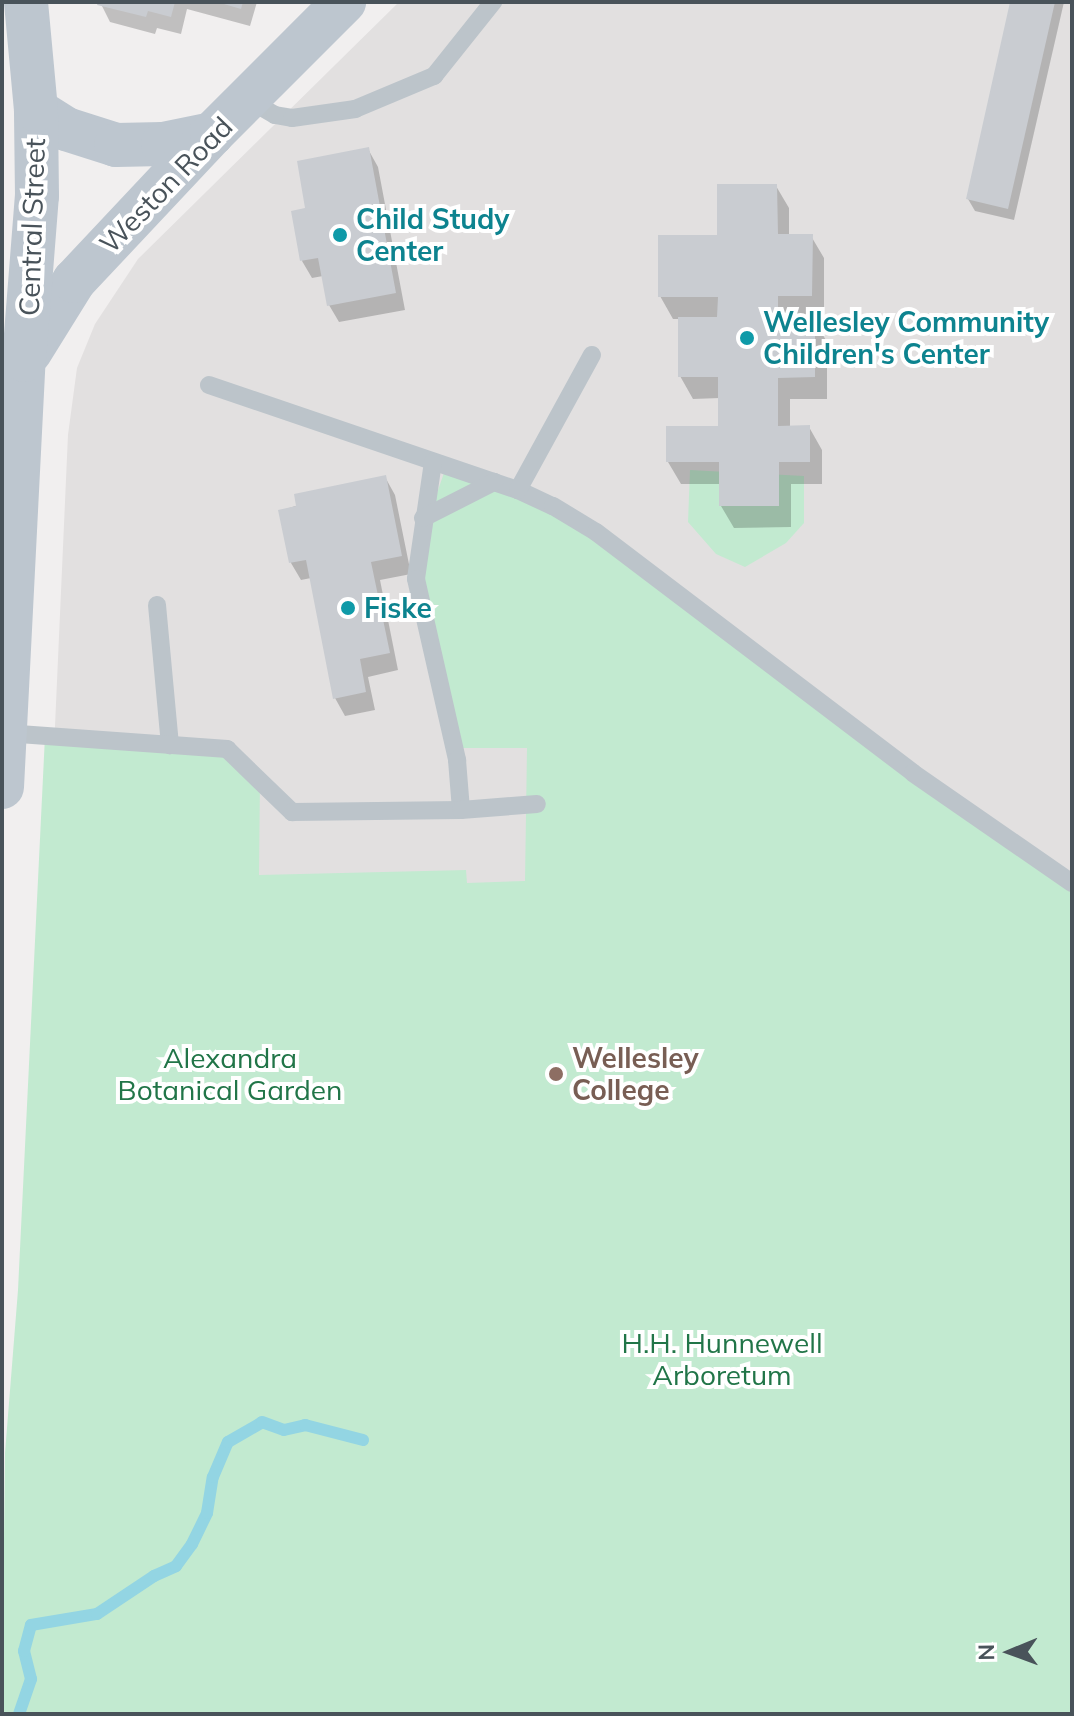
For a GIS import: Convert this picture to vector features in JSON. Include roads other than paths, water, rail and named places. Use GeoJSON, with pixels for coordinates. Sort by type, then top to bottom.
{"type":"FeatureCollection","features":[{"type":"Feature","properties":{"kind":"main road","name":"Central Street"},"geometry":{"type":"LineString","coordinates":[[2,787],[13,369],[36,227],[36,110],[26,2]]}},
{"type":"Feature","properties":{"kind":"main road","name":"Weston Road"},"geometry":{"type":"LineString","coordinates":[[13,369],[74,281],[212,134],[344,2]]}},
{"type":"Feature","properties":{"kind":"main road"},"geometry":{"type":"LineString","coordinates":[[36,110],[66,129],[116,145],[163,144],[212,134]]}},
{"type":"Feature","properties":{"kind":"lane"},"geometry":{"type":"LineString","coordinates":[[249,100],[275,115],[292,118],[368,104],[434,76],[493,2]]}},
{"type":"Feature","properties":{"kind":"lane"},"geometry":{"type":"LineString","coordinates":[[518,490],[592,355]]}},
{"type":"Feature","properties":{"kind":"lane"},"geometry":{"type":"LineString","coordinates":[[209,385],[518,490],[596,532],[913,773],[1072,883]]}},
{"type":"Feature","properties":{"kind":"lane"},"geometry":{"type":"LineString","coordinates":[[433,462],[416,579],[457,760],[461,810]]}},
{"type":"Feature","properties":{"kind":"lane"},"geometry":{"type":"LineString","coordinates":[[423,518],[494,482]]}},
{"type":"Feature","properties":{"kind":"lane"},"geometry":{"type":"LineString","coordinates":[[157,605],[170,745]]}},
{"type":"Feature","properties":{"kind":"lane"},"geometry":{"type":"LineString","coordinates":[[5,733],[227,749],[292,812],[461,810],[537,804]]}},
{"type":"Feature","properties":{"kind":"waterway"},"geometry":{"type":"LineString","coordinates":[[19,1714],[31,1679],[24,1651],[31,1625],[97,1614],[154,1576],[176,1566],[192,1544],[207,1513],[213,1477],[228,1442],[262,1422],[284,1430],[305,1425],[363,1440]]}},
{"type":"Feature","properties":{"kind":"place","name":"Child Study Center"},"geometry":{"type":"Point","coordinates":[340,235]}},
{"type":"Feature","properties":{"kind":"place","name":"Wellesley Community Children's Center"},"geometry":{"type":"Point","coordinates":[747,338]}},
{"type":"Feature","properties":{"kind":"place","name":"Fiske"},"geometry":{"type":"Point","coordinates":[348,608]}},
{"type":"Feature","properties":{"kind":"place","name":"Wellesley College"},"geometry":{"type":"Point","coordinates":[556,1074]}},
{"type":"Feature","properties":{"kind":"park label","name":"Alexandra Botanical Garden"},"geometry":{"type":"Point","coordinates":[230,1074]}},
{"type":"Feature","properties":{"kind":"park label","name":"H.H. Hunnewell Arboretum"},"geometry":{"type":"Point","coordinates":[722,1359]}}]}
